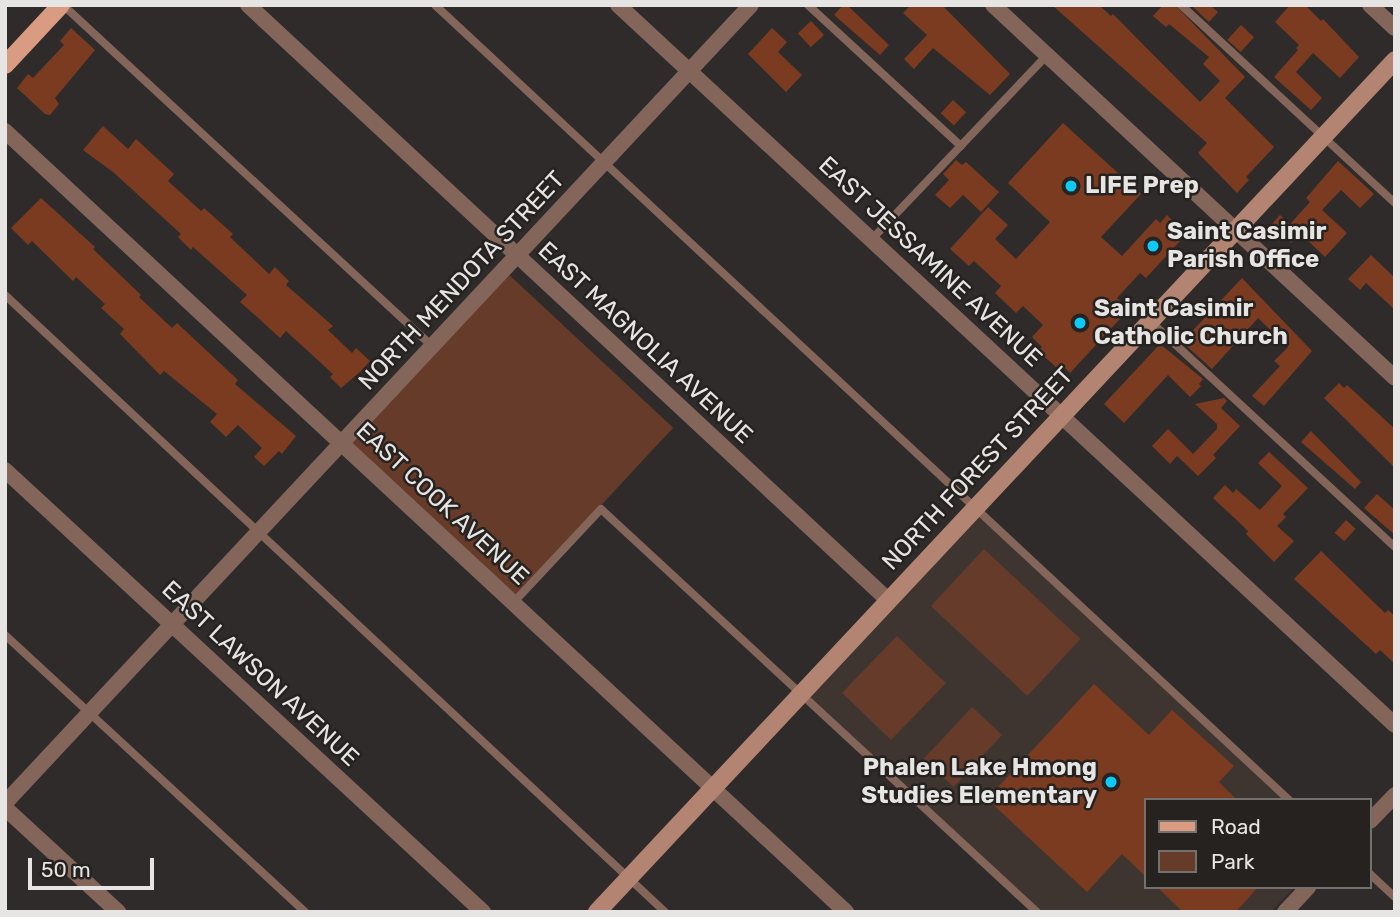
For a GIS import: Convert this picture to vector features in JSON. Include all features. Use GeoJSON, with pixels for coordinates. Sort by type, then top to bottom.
{"type":"FeatureCollection","features":[{"type":"Feature","properties":{"kind":"main road"},"geometry":{"type":"LineString","coordinates":[[5,65],[62,5]]}},
{"type":"Feature","properties":{"kind":"street","name":"EAST MAGNOLIA AVENUE"},"geometry":{"type":"LineString","coordinates":[[248,5],[888,600]]}},
{"type":"Feature","properties":{"kind":"street","name":"EAST JESSAMINE AVENUE"},"geometry":{"type":"LineString","coordinates":[[618,5],[1395,724]]}},
{"type":"Feature","properties":{"kind":"street","name":"NORTH MENDOTA STREET"},"geometry":{"type":"LineString","coordinates":[[5,806],[751,5]]}},
{"type":"Feature","properties":{"kind":"street"},"geometry":{"type":"LineString","coordinates":[[993,5],[1395,378]]}},
{"type":"Feature","properties":{"kind":"street"},"geometry":{"type":"LineString","coordinates":[[1370,5],[1395,28]]}},
{"type":"Feature","properties":{"kind":"street","name":"NORTH FOREST STREET"},"geometry":{"type":"LineString","coordinates":[[597,912],[1395,60]]}},
{"type":"Feature","properties":{"kind":"street","name":"EAST COOK AVENUE"},"geometry":{"type":"LineString","coordinates":[[5,131],[846,912]]}},
{"type":"Feature","properties":{"kind":"street","name":"EAST LAWSON AVENUE"},"geometry":{"type":"LineString","coordinates":[[5,470],[483,912]]}},
{"type":"Feature","properties":{"kind":"street"},"geometry":{"type":"LineString","coordinates":[[1372,819],[1395,795]]}},
{"type":"Feature","properties":{"kind":"street"},"geometry":{"type":"LineString","coordinates":[[5,806],[118,912]]}},
{"type":"Feature","properties":{"kind":"street"},"geometry":{"type":"LineString","coordinates":[[1285,912],[1306,889]]}},
{"type":"Feature","properties":{"kind":"lane"},"geometry":{"type":"LineString","coordinates":[[62,5],[432,346]]}},
{"type":"Feature","properties":{"kind":"lane"},"geometry":{"type":"LineString","coordinates":[[435,5],[1288,798]]}},
{"type":"Feature","properties":{"kind":"lane"},"geometry":{"type":"LineString","coordinates":[[808,5],[961,146]]}},
{"type":"Feature","properties":{"kind":"lane"},"geometry":{"type":"LineString","coordinates":[[1181,5],[1395,203]]}},
{"type":"Feature","properties":{"kind":"lane"},"geometry":{"type":"LineString","coordinates":[[872,239],[1047,55]]}},
{"type":"Feature","properties":{"kind":"lane"},"geometry":{"type":"LineString","coordinates":[[5,295],[665,912]]}},
{"type":"Feature","properties":{"kind":"lane"},"geometry":{"type":"LineString","coordinates":[[1150,321],[1395,547]]}},
{"type":"Feature","properties":{"kind":"lane"},"geometry":{"type":"LineString","coordinates":[[514,602],[601,509],[1037,912]]}},
{"type":"Feature","properties":{"kind":"lane"},"geometry":{"type":"LineString","coordinates":[[5,635],[305,912]]}},
{"type":"Feature","properties":{"kind":"lane"},"geometry":{"type":"LineString","coordinates":[[1372,876],[1395,897]]}},
{"type":"Feature","properties":{"kind":"shaded area"},"geometry":{"type":"Polygon","coordinates":[[[976,506],[1283,798],[1144,798],[1144,889],[1293,889],[1271,912],[1037,912],[800,694],[976,506]]]}},
{"type":"Feature","properties":{"kind":"green space"},"geometry":{"type":"Polygon","coordinates":[[[505,271],[673,428],[512,601],[343,444],[505,271]]]}},
{"type":"Feature","properties":{"kind":"green space"},"geometry":{"type":"Polygon","coordinates":[[[984,549],[1081,639],[1027,696],[931,606],[984,549]]]}},
{"type":"Feature","properties":{"kind":"green space"},"geometry":{"type":"Polygon","coordinates":[[[897,636],[946,683],[891,740],[842,693],[897,636]]]}},
{"type":"Feature","properties":{"kind":"green space"},"geometry":{"type":"Polygon","coordinates":[[[972,707],[1002,735],[954,787],[924,759],[972,707]]]}},
{"type":"Feature","properties":{"kind":"building"},"geometry":{"type":"Polygon","coordinates":[[[843,5],[847,5],[889,45],[880,55],[834,15],[843,5]]]}},
{"type":"Feature","properties":{"kind":"building"},"geometry":{"type":"Polygon","coordinates":[[[911,5],[942,5],[1010,74],[990,95],[933,48],[914,69],[904,59],[927,35],[903,13],[911,5]]]}},
{"type":"Feature","properties":{"kind":"building"},"geometry":{"type":"Polygon","coordinates":[[[1052,5],[1099,5],[1111,16],[1113,14],[1200,102],[1220,81],[1203,64],[1209,57],[1169,24],[1166,27],[1153,16],[1163,5],[1175,5],[1245,77],[1225,98],[1274,147],[1246,177],[1249,180],[1237,193],[1198,153],[1207,143],[1052,5]]]}},
{"type":"Feature","properties":{"kind":"building"},"geometry":{"type":"Polygon","coordinates":[[[1191,5],[1210,5],[1218,12],[1209,22],[1191,5]]]}},
{"type":"Feature","properties":{"kind":"building"},"geometry":{"type":"Polygon","coordinates":[[[1290,5],[1305,5],[1321,21],[1323,19],[1359,57],[1340,78],[1313,53],[1296,72],[1322,98],[1311,110],[1274,77],[1298,50],[1296,48],[1299,45],[1275,22],[1290,5]]]}},
{"type":"Feature","properties":{"kind":"building"},"geometry":{"type":"Polygon","coordinates":[[[811,21],[824,35],[811,47],[798,33],[811,21]]]}},
{"type":"Feature","properties":{"kind":"building"},"geometry":{"type":"Polygon","coordinates":[[[1241,25],[1254,37],[1241,52],[1227,40],[1241,25]]]}},
{"type":"Feature","properties":{"kind":"building"},"geometry":{"type":"Polygon","coordinates":[[[71,28],[95,50],[55,98],[59,104],[50,115],[45,114],[17,88],[28,74],[33,78],[64,45],[60,41],[71,28]]]}},
{"type":"Feature","properties":{"kind":"building"},"geometry":{"type":"Polygon","coordinates":[[[772,28],[787,42],[778,52],[802,75],[786,92],[748,54],[772,28]]]}},
{"type":"Feature","properties":{"kind":"building"},"geometry":{"type":"Polygon","coordinates":[[[953,100],[966,112],[954,125],[941,113],[953,100]]]}},
{"type":"Feature","properties":{"kind":"building"},"geometry":{"type":"Polygon","coordinates":[[[1063,123],[1141,194],[1101,237],[1122,256],[1156,219],[1160,223],[1167,215],[1181,229],[1174,236],[1180,241],[1146,278],[1140,273],[1117,298],[1129,309],[1070,373],[1061,364],[1057,368],[1038,351],[1042,347],[1032,337],[1043,325],[1023,306],[1016,313],[995,293],[1001,286],[974,261],[969,266],[950,249],[988,207],[1008,225],[995,239],[1016,259],[1050,222],[1008,183],[1063,123]]]}},
{"type":"Feature","properties":{"kind":"building"},"geometry":{"type":"Polygon","coordinates":[[[103,126],[128,149],[136,139],[174,174],[168,181],[201,211],[204,208],[233,234],[230,237],[269,274],[275,267],[289,281],[286,285],[333,326],[328,330],[352,353],[356,348],[370,361],[361,371],[341,388],[330,377],[333,374],[286,331],[280,338],[240,302],[247,295],[193,247],[191,250],[178,237],[181,234],[113,172],[83,150],[103,126]]]}},
{"type":"Feature","properties":{"kind":"building"},"geometry":{"type":"Polygon","coordinates":[[[956,160],[962,165],[966,162],[999,192],[981,212],[963,195],[950,208],[935,195],[949,180],[943,174],[956,160]]]}},
{"type":"Feature","properties":{"kind":"building"},"geometry":{"type":"Polygon","coordinates":[[[1338,161],[1374,194],[1360,208],[1341,190],[1322,210],[1347,233],[1325,257],[1300,233],[1291,243],[1271,225],[1280,215],[1290,224],[1310,202],[1306,198],[1338,161]]]}},
{"type":"Feature","properties":{"kind":"building"},"geometry":{"type":"Polygon","coordinates":[[[41,198],[95,247],[93,249],[172,328],[177,323],[238,380],[235,384],[296,436],[282,454],[279,451],[264,466],[254,457],[262,448],[238,425],[226,437],[210,422],[217,414],[164,371],[160,375],[120,334],[124,329],[101,308],[105,304],[76,277],[73,281],[32,241],[28,245],[11,228],[41,198]]]}},
{"type":"Feature","properties":{"kind":"building"},"geometry":{"type":"Polygon","coordinates":[[[1371,255],[1395,278],[1395,310],[1366,283],[1360,290],[1348,279],[1371,255]]]}},
{"type":"Feature","properties":{"kind":"building"},"geometry":{"type":"Polygon","coordinates":[[[1242,278],[1312,351],[1264,406],[1252,396],[1280,366],[1274,361],[1288,347],[1258,318],[1212,369],[1182,342],[1242,278]]]}},
{"type":"Feature","properties":{"kind":"building"},"geometry":{"type":"Polygon","coordinates":[[[1160,344],[1203,379],[1199,384],[1201,386],[1190,397],[1168,375],[1124,423],[1104,404],[1160,344]]]}},
{"type":"Feature","properties":{"kind":"building"},"geometry":{"type":"Polygon","coordinates":[[[1339,383],[1344,388],[1347,385],[1395,429],[1395,468],[1324,398],[1339,383]]]}},
{"type":"Feature","properties":{"kind":"building"},"geometry":{"type":"Polygon","coordinates":[[[1224,398],[1227,401],[1221,408],[1240,426],[1213,455],[1216,458],[1198,476],[1177,456],[1170,464],[1152,446],[1168,429],[1193,454],[1217,429],[1217,424],[1195,404],[1224,398]]]}},
{"type":"Feature","properties":{"kind":"building"},"geometry":{"type":"Polygon","coordinates":[[[1311,431],[1361,482],[1355,489],[1301,442],[1311,431]]]}},
{"type":"Feature","properties":{"kind":"building"},"geometry":{"type":"Polygon","coordinates":[[[1269,452],[1308,488],[1283,514],[1286,517],[1277,526],[1294,541],[1274,562],[1246,534],[1248,531],[1213,498],[1225,485],[1233,493],[1236,489],[1260,510],[1282,486],[1258,463],[1269,452]]]}},
{"type":"Feature","properties":{"kind":"building"},"geometry":{"type":"Polygon","coordinates":[[[1377,494],[1395,510],[1395,535],[1364,508],[1377,494]]]}},
{"type":"Feature","properties":{"kind":"building"},"geometry":{"type":"Polygon","coordinates":[[[1346,520],[1356,529],[1344,541],[1335,533],[1346,520]]]}},
{"type":"Feature","properties":{"kind":"building"},"geometry":{"type":"Polygon","coordinates":[[[1321,551],[1385,613],[1388,610],[1395,616],[1395,664],[1380,650],[1376,654],[1294,579],[1321,551]]]}},
{"type":"Feature","properties":{"kind":"building","name":"Phalen Lake Hmong Studies Elementary"},"geometry":{"type":"Polygon","coordinates":[[[1094,684],[1149,735],[1172,710],[1234,766],[1219,782],[1235,798],[1144,798],[1144,875],[1122,854],[1087,892],[987,799],[1094,684]]]}},
{"type":"Feature","properties":{"kind":"building"},"geometry":{"type":"Polygon","coordinates":[[[1159,889],[1256,889],[1236,912],[1183,912],[1159,889]]]}},
{"type":"Feature","properties":{"kind":"place","name":"LIFE Prep"},"geometry":{"type":"Point","coordinates":[1071,186]}},
{"type":"Feature","properties":{"kind":"place","name":"Saint Casimir Parish Office"},"geometry":{"type":"Point","coordinates":[1153,246]}},
{"type":"Feature","properties":{"kind":"place","name":"Saint Casimir Catholic Church"},"geometry":{"type":"Point","coordinates":[1080,323]}},
{"type":"Feature","properties":{"kind":"place","name":"Phalen Lake Hmong Studies Elementary"},"geometry":{"type":"Point","coordinates":[1111,782]}}]}
